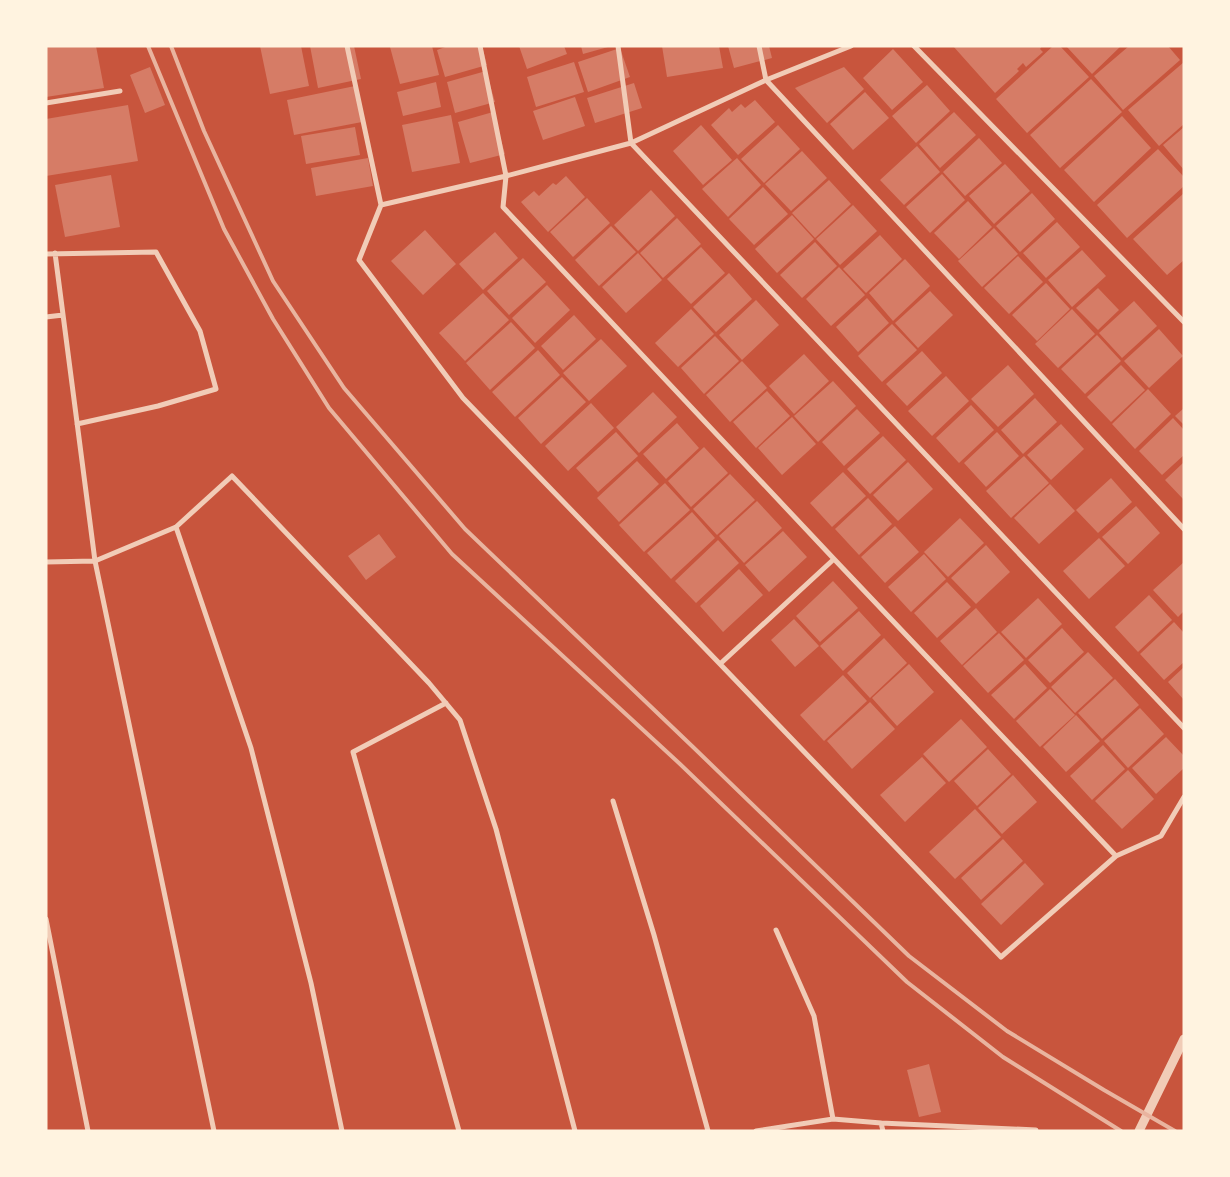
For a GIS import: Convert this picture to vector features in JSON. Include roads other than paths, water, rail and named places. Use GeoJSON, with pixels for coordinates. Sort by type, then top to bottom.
{"type":"FeatureCollection","features":[{"type":"Feature","properties":{"kind":"street"},"geometry":{"type":"LineString","coordinates":[[347,46],[381,205],[359,260],[463,398],[1001,957],[1116,856],[1161,836],[1184,797]]}},
{"type":"Feature","properties":{"kind":"street"},"geometry":{"type":"LineString","coordinates":[[480,46],[506,176],[503,207],[1116,856]]}},
{"type":"Feature","properties":{"kind":"street"},"geometry":{"type":"LineString","coordinates":[[618,46],[631,143],[1184,728]]}},
{"type":"Feature","properties":{"kind":"street"},"geometry":{"type":"LineString","coordinates":[[759,46],[766,80],[1184,529]]}},
{"type":"Feature","properties":{"kind":"street"},"geometry":{"type":"LineString","coordinates":[[381,205],[506,176],[631,143],[766,80],[851,46]]}},
{"type":"Feature","properties":{"kind":"street"},"geometry":{"type":"LineString","coordinates":[[914,46],[1184,322]]}},
{"type":"Feature","properties":{"kind":"street"},"geometry":{"type":"LineString","coordinates":[[46,103],[120,92]]}},
{"type":"Feature","properties":{"kind":"street"},"geometry":{"type":"LineString","coordinates":[[46,254],[156,252],[200,331],[216,389],[158,406],[77,424]]}},
{"type":"Feature","properties":{"kind":"street"},"geometry":{"type":"LineString","coordinates":[[55,253],[95,561],[214,1131]]}},
{"type":"Feature","properties":{"kind":"street"},"geometry":{"type":"LineString","coordinates":[[46,317],[63,315]]}},
{"type":"Feature","properties":{"kind":"street"},"geometry":{"type":"LineString","coordinates":[[46,562],[95,561],[176,527],[232,476],[429,683],[460,720],[496,829],[575,1131]]}},
{"type":"Feature","properties":{"kind":"street"},"geometry":{"type":"LineString","coordinates":[[176,527],[251,748],[312,983],[342,1131]]}},
{"type":"Feature","properties":{"kind":"street"},"geometry":{"type":"LineString","coordinates":[[720,664],[834,559]]}},
{"type":"Feature","properties":{"kind":"street"},"geometry":{"type":"LineString","coordinates":[[446,703],[353,752],[459,1131]]}},
{"type":"Feature","properties":{"kind":"street"},"geometry":{"type":"LineString","coordinates":[[613,801],[654,934],[708,1131]]}},
{"type":"Feature","properties":{"kind":"street"},"geometry":{"type":"LineString","coordinates":[[46,919],[88,1131]]}},
{"type":"Feature","properties":{"kind":"street"},"geometry":{"type":"LineString","coordinates":[[776,930],[814,1016],[834,1119]]}},
{"type":"Feature","properties":{"kind":"street"},"geometry":{"type":"LineString","coordinates":[[1138,1131],[1184,1038]]}},
{"type":"Feature","properties":{"kind":"street"},"geometry":{"type":"LineString","coordinates":[[756,1131],[834,1119],[1036,1130]]}},
{"type":"Feature","properties":{"kind":"street"},"geometry":{"type":"LineString","coordinates":[[881,1123],[883,1131]]}},
{"type":"Feature","properties":{"kind":"railway"},"geometry":{"type":"LineString","coordinates":[[148,46],[224,229],[273,319],[329,408],[452,554],[680,764],[907,982],[1003,1057],[1121,1131]]}},
{"type":"Feature","properties":{"kind":"railway"},"geometry":{"type":"LineString","coordinates":[[171,46],[204,131],[273,281],[344,388],[465,529],[909,956],[1007,1031],[1175,1131]]}}]}
